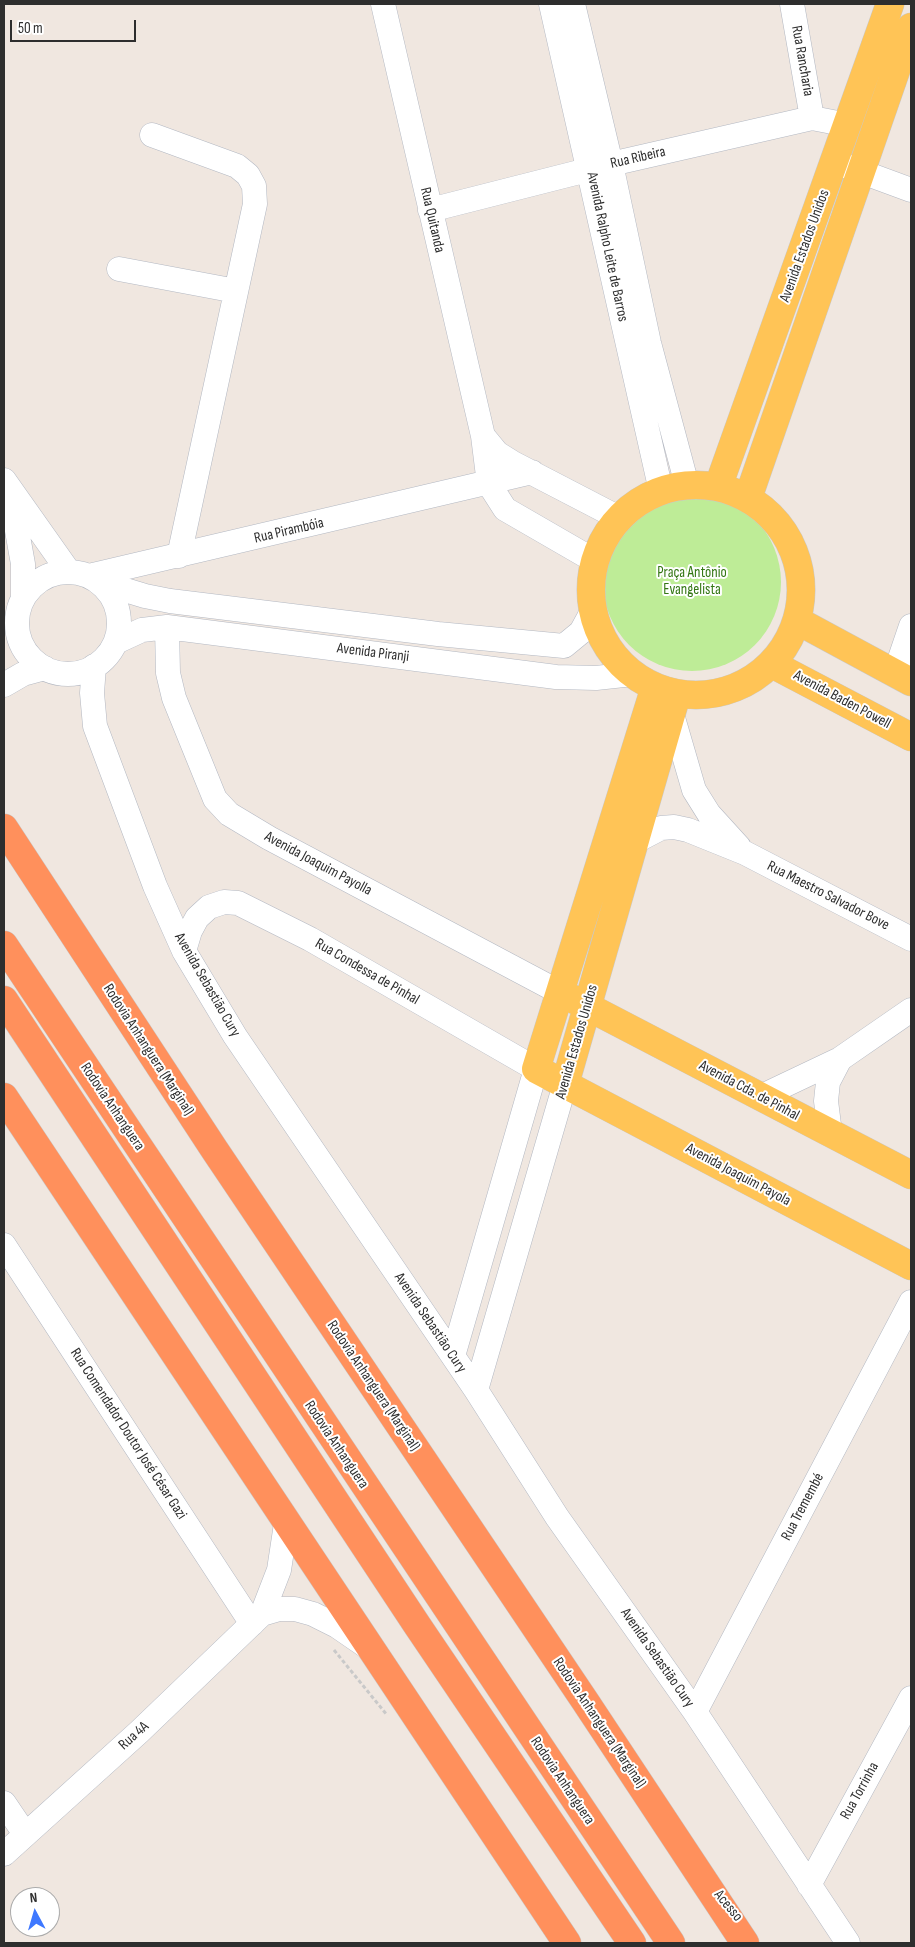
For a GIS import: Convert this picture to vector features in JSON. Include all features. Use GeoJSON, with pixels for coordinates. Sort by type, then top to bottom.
{"type":"FeatureCollection","features":[{"type":"Feature","properties":{"kind":"highway","name":"Rodovia Anhanguera (Marginal)"},"geometry":{"type":"LineString","coordinates":[[4,828],[214,1149],[745,1943]]}},
{"type":"Feature","properties":{"kind":"highway","name":"Rodovia Anhanguera"},"geometry":{"type":"LineString","coordinates":[[4,945],[671,1943]]}},
{"type":"Feature","properties":{"kind":"highway","name":"Rodovia Anhanguera"},"geometry":{"type":"LineString","coordinates":[[4,1000],[417,1625],[632,1943]]}},
{"type":"Feature","properties":{"kind":"highway"},"geometry":{"type":"LineString","coordinates":[[4,1098],[566,1943]]}},
{"type":"Feature","properties":{"kind":"main road","name":"Avenida Estados Unidos"},"geometry":{"type":"LineString","coordinates":[[718,487],[890,4]]}},
{"type":"Feature","properties":{"kind":"main road","name":"Avenida Estados Unidos"},"geometry":{"type":"LineString","coordinates":[[748,498],[863,172],[911,27]]}},
{"type":"Feature","properties":{"kind":"main road"},"geometry":{"type":"LineString","coordinates":[[687,485],[718,487],[748,498],[776,520],[795,551],[802,586],[798,621],[788,644],[772,664],[744,684],[711,694],[659,692],[613,654],[600,633],[592,610],[591,585],[595,561],[604,538],[619,518],[638,502],[661,491],[687,485]]}},
{"type":"Feature","properties":{"kind":"main road"},"geometry":{"type":"LineString","coordinates":[[798,621],[903,678]]}},
{"type":"Feature","properties":{"kind":"main road","name":"Avenida Baden Powell"},"geometry":{"type":"LineString","coordinates":[[772,664],[911,737]]}},
{"type":"Feature","properties":{"kind":"main road","name":"Avenida Estados Unidos"},"geometry":{"type":"LineString","coordinates":[[565,1084],[636,841],[659,692]]}},
{"type":"Feature","properties":{"kind":"main road","name":"Avenida Estados Unidos"},"geometry":{"type":"LineString","coordinates":[[536,1069],[559,992],[659,692]]}},
{"type":"Feature","properties":{"kind":"main road","name":"Avenida Joaquim Payolla"},"geometry":{"type":"LineString","coordinates":[[559,992],[588,1005]]}},
{"type":"Feature","properties":{"kind":"main road","name":"Avenida Cda. de Pinhal"},"geometry":{"type":"LineString","coordinates":[[588,1005],[911,1176]]}},
{"type":"Feature","properties":{"kind":"main road","name":"Rua Condessa de Pinhal"},"geometry":{"type":"LineString","coordinates":[[536,1069],[565,1084]]}},
{"type":"Feature","properties":{"kind":"main road","name":"Avenida Joaquim Payola"},"geometry":{"type":"LineString","coordinates":[[565,1084],[911,1266]]}},
{"type":"Feature","properties":{"kind":"main road","name":"Acesso"},"geometry":{"type":"LineString","coordinates":[[696,1869],[759,1943]]}},
{"type":"Feature","properties":{"kind":"street","name":"Rua Quitanda"},"geometry":{"type":"LineString","coordinates":[[383,4],[483,436],[489,484]]}},
{"type":"Feature","properties":{"kind":"street","name":"Avenida Ralpho Leite de Barros"},"geometry":{"type":"LineString","coordinates":[[551,4],[601,167],[687,485]]}},
{"type":"Feature","properties":{"kind":"street","name":"Avenida Ralpho Leite de Barros"},"geometry":{"type":"LineString","coordinates":[[573,4],[661,491]]}},
{"type":"Feature","properties":{"kind":"street","name":"Rua Rancharia"},"geometry":{"type":"LineString","coordinates":[[792,4],[812,118]]}},
{"type":"Feature","properties":{"kind":"street","name":"Rua Ribeira"},"geometry":{"type":"LineString","coordinates":[[430,210],[601,167],[812,118],[848,125]]}},
{"type":"Feature","properties":{"kind":"street"},"geometry":{"type":"LineString","coordinates":[[152,135],[237,166],[248,175],[254,186],[254,204],[179,556]]}},
{"type":"Feature","properties":{"kind":"street"},"geometry":{"type":"LineString","coordinates":[[835,162],[911,190]]}},
{"type":"Feature","properties":{"kind":"street"},"geometry":{"type":"LineString","coordinates":[[120,269],[236,291]]}},
{"type":"Feature","properties":{"kind":"street","name":"Rua Quitanda"},"geometry":{"type":"LineString","coordinates":[[483,436],[497,453],[532,472]]}},
{"type":"Feature","properties":{"kind":"street"},"geometry":{"type":"LineString","coordinates":[[595,561],[505,509],[489,484],[532,472],[619,518]]}},
{"type":"Feature","properties":{"kind":"street","name":"Rua Pirambóia"},"geometry":{"type":"LineString","coordinates":[[86,577],[489,484]]}},
{"type":"Feature","properties":{"kind":"street"},"geometry":{"type":"LineString","coordinates":[[7,485],[86,577],[111,594],[118,609],[120,626],[116,642],[107,656],[94,666],[70,674],[45,668],[33,660],[24,649],[19,636],[11,630],[23,599],[31,588],[42,579],[55,574],[86,577]]}},
{"type":"Feature","properties":{"kind":"street"},"geometry":{"type":"LineString","coordinates":[[7,485],[23,564],[23,599]]}},
{"type":"Feature","properties":{"kind":"street","name":"Avenida Piranji"},"geometry":{"type":"LineString","coordinates":[[86,577],[145,596],[170,601],[438,634],[564,646],[581,632],[592,610]]}},
{"type":"Feature","properties":{"kind":"street"},"geometry":{"type":"LineString","coordinates":[[903,678],[911,626]]}},
{"type":"Feature","properties":{"kind":"street","name":"Avenida Piranji"},"geometry":{"type":"LineString","coordinates":[[116,642],[142,630],[168,627],[556,677],[596,678],[659,692]]}},
{"type":"Feature","properties":{"kind":"street","name":"Avenida Joaquim Payolla"},"geometry":{"type":"LineString","coordinates":[[168,627],[168,673],[174,698],[216,798],[228,814],[278,843],[559,992]]}},
{"type":"Feature","properties":{"kind":"street","name":"Avenida Sebastião Cury"},"geometry":{"type":"LineString","coordinates":[[94,666],[92,693],[95,726],[155,886],[184,951],[235,1036],[476,1390],[557,1517],[695,1712],[848,1943]]}},
{"type":"Feature","properties":{"kind":"street"},"geometry":{"type":"LineString","coordinates":[[4,685],[24,674],[45,668]]}},
{"type":"Feature","properties":{"kind":"street","name":"Rua Maestro Salvador Bove"},"geometry":{"type":"LineString","coordinates":[[659,692],[694,790],[708,814],[745,853]]}},
{"type":"Feature","properties":{"kind":"street","name":"Rua Maestro Salvador Bove"},"geometry":{"type":"LineString","coordinates":[[636,841],[661,828],[674,827],[712,839],[745,853],[911,939]]}},
{"type":"Feature","properties":{"kind":"street","name":"Rua Condessa de Pinhal"},"geometry":{"type":"LineString","coordinates":[[184,951],[190,930],[197,918],[209,907],[224,902],[238,903],[310,939],[536,1069]]}},
{"type":"Feature","properties":{"kind":"street"},"geometry":{"type":"LineString","coordinates":[[760,1097],[840,1059],[911,1010]]}},
{"type":"Feature","properties":{"kind":"street"},"geometry":{"type":"LineString","coordinates":[[830,1134],[826,1101],[828,1082],[840,1059]]}},
{"type":"Feature","properties":{"kind":"street","name":"Avenida Estados Unidos"},"geometry":{"type":"LineString","coordinates":[[453,1356],[536,1069]]}},
{"type":"Feature","properties":{"kind":"street","name":"Avenida Estados Unidos"},"geometry":{"type":"LineString","coordinates":[[476,1390],[565,1084]]}},
{"type":"Feature","properties":{"kind":"street","name":"Rua Comendador Doutor José César Gazi"},"geometry":{"type":"LineString","coordinates":[[4,1245],[257,1619]]}},
{"type":"Feature","properties":{"kind":"street","name":"Rua Tremembé"},"geometry":{"type":"LineString","coordinates":[[695,1712],[911,1302]]}},
{"type":"Feature","properties":{"kind":"street","name":"Rua 4A"},"geometry":{"type":"LineString","coordinates":[[4,1854],[139,1732],[257,1619],[279,1570],[286,1524]]}},
{"type":"Feature","properties":{"kind":"street"},"geometry":{"type":"LineString","coordinates":[[257,1619],[279,1609],[295,1609],[313,1614],[337,1626],[371,1650]]}},
{"type":"Feature","properties":{"kind":"street","name":"Rua Torrinha"},"geometry":{"type":"LineString","coordinates":[[809,1885],[910,1704]]}},
{"type":"Feature","properties":{"kind":"street"},"geometry":{"type":"LineString","coordinates":[[4,1802],[25,1834]]}},
{"type":"Feature","properties":{"kind":"path"},"geometry":{"type":"LineString","coordinates":[[330,1645],[346,1662],[389,1718]]}},
{"type":"Feature","properties":{"kind":"green space","name":"Praça Antônio Evangelista"},"geometry":{"type":"Polygon","coordinates":[[[683,493],[701,493],[718,496],[734,503],[749,513],[761,525],[771,540],[778,556],[781,582],[780,599],[775,616],[761,639],[749,651],[734,661],[718,668],[701,671],[683,671],[666,668],[650,661],[635,651],[623,639],[613,624],[606,608],[603,591],[603,573],[606,556],[613,540],[623,525],[635,513],[650,503],[666,496],[683,493]]]}}]}
